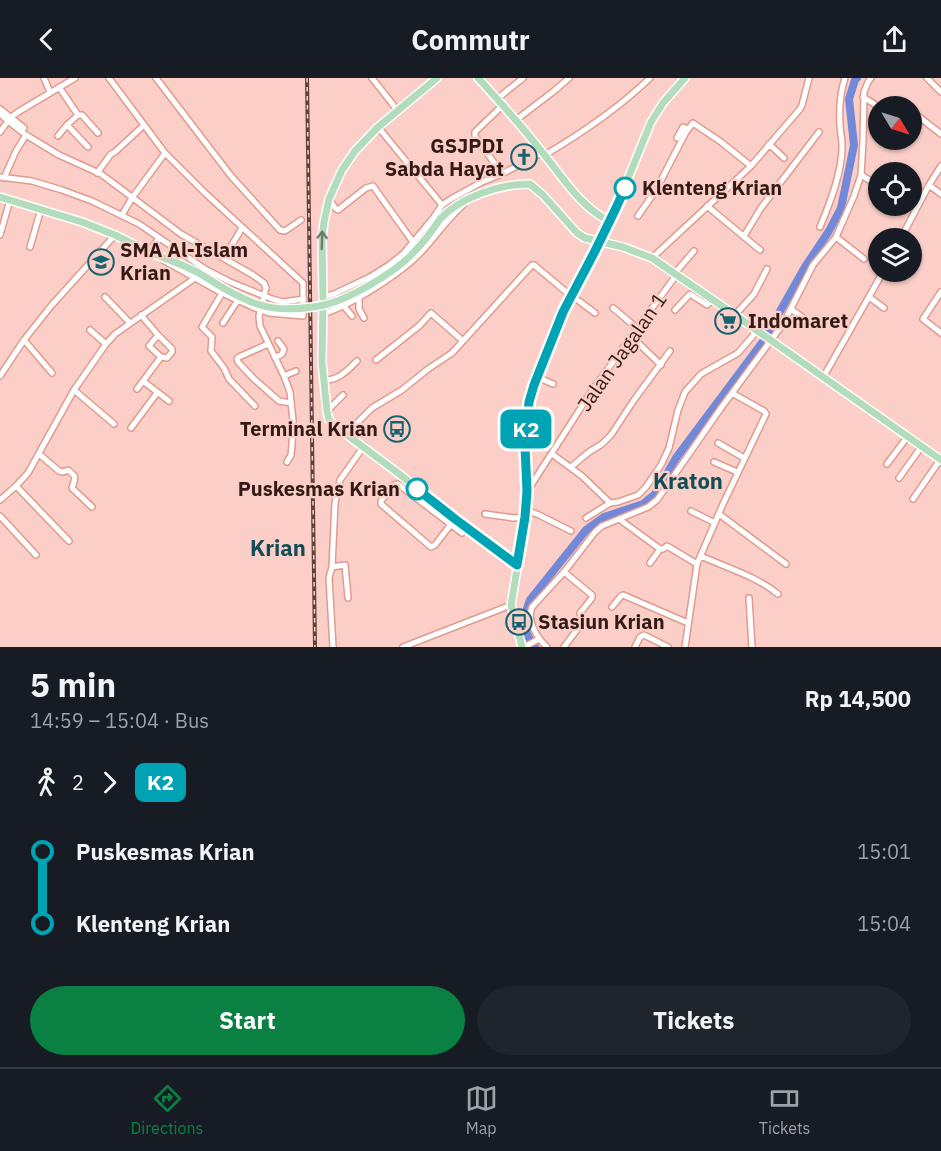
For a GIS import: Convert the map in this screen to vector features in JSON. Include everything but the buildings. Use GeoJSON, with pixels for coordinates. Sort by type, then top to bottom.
{"type":"FeatureCollection","features":[{"type":"Feature","properties":{"kind":"main road"},"geometry":{"type":"LineString","coordinates":[[437,78],[378,127],[355,151],[342,170],[329,199],[322,238],[322,362],[327,411],[329,420],[364,446],[453,522],[517,565]]}},
{"type":"Feature","properties":{"kind":"main road"},"geometry":{"type":"LineString","coordinates":[[478,78],[516,120],[587,208],[609,221]]}},
{"type":"Feature","properties":{"kind":"main road"},"geometry":{"type":"LineString","coordinates":[[525,646],[512,604],[527,491],[525,440],[529,402],[553,333],[616,208],[651,123],[663,103],[685,78]]}},
{"type":"Feature","properties":{"kind":"main road"},"geometry":{"type":"LineString","coordinates":[[6,199],[70,217],[115,235],[182,265],[197,276],[260,305],[293,309],[324,305],[357,291],[397,268],[414,253],[440,219],[466,200],[515,184],[530,184],[585,238],[632,249],[652,258],[824,376],[941,460]]}},
{"type":"Feature","properties":{"kind":"street"},"geometry":{"type":"LineString","coordinates":[[44,78],[50,92]]}},
{"type":"Feature","properties":{"kind":"street"},"geometry":{"type":"LineString","coordinates":[[0,132],[9,120],[75,78]]}},
{"type":"Feature","properties":{"kind":"street"},"geometry":{"type":"LineString","coordinates":[[25,131],[2,177],[32,181],[92,201],[122,215],[205,269],[230,282],[262,303],[269,313],[303,316],[303,283],[165,153],[109,78]]}},
{"type":"Feature","properties":{"kind":"street"},"geometry":{"type":"LineString","coordinates":[[156,78],[231,176],[280,230],[285,231],[301,220]]}},
{"type":"Feature","properties":{"kind":"street"},"geometry":{"type":"LineString","coordinates":[[372,78],[398,111]]}},
{"type":"Feature","properties":{"kind":"street"},"geometry":{"type":"LineString","coordinates":[[497,99],[523,78]]}},
{"type":"Feature","properties":{"kind":"street"},"geometry":{"type":"LineString","coordinates":[[516,120],[569,78]]}},
{"type":"Feature","properties":{"kind":"street"},"geometry":{"type":"LineString","coordinates":[[323,298],[391,270],[442,205],[482,182],[544,154],[579,135],[650,78]]}},
{"type":"Feature","properties":{"kind":"street"},"geometry":{"type":"LineString","coordinates":[[652,258],[751,166],[802,105],[809,78]]}},
{"type":"Feature","properties":{"kind":"street"},"geometry":{"type":"LineString","coordinates":[[820,226],[837,178],[841,158],[843,144],[840,99],[845,78]]}},
{"type":"Feature","properties":{"kind":"street"},"geometry":{"type":"LineString","coordinates":[[547,647],[538,639],[532,623],[530,611],[532,607],[602,526],[648,507],[657,500],[769,339],[783,324],[813,266],[836,237],[861,175],[864,141],[863,97],[871,78]]}},
{"type":"Feature","properties":{"kind":"street"},"geometry":{"type":"LineString","coordinates":[[927,78],[941,92]]}},
{"type":"Feature","properties":{"kind":"street"},"geometry":{"type":"LineString","coordinates":[[59,87],[78,115],[82,115],[98,133]]}},
{"type":"Feature","properties":{"kind":"street"},"geometry":{"type":"LineString","coordinates":[[863,97],[868,100]]}},
{"type":"Feature","properties":{"kind":"street"},"geometry":{"type":"LineString","coordinates":[[502,106],[475,132],[475,136],[502,174]]}},
{"type":"Feature","properties":{"kind":"street"},"geometry":{"type":"LineString","coordinates":[[0,109],[9,120]]}},
{"type":"Feature","properties":{"kind":"street"},"geometry":{"type":"LineString","coordinates":[[0,114],[59,155],[97,172],[181,234],[264,283],[266,288],[260,327],[285,376],[290,392],[293,421],[292,446],[287,462]]}},
{"type":"Feature","properties":{"kind":"street"},"geometry":{"type":"LineString","coordinates":[[58,136],[78,115]]}},
{"type":"Feature","properties":{"kind":"street"},"geometry":{"type":"LineString","coordinates":[[922,119],[941,134]]}},
{"type":"Feature","properties":{"kind":"street"},"geometry":{"type":"LineString","coordinates":[[677,138],[682,127],[686,128],[695,123],[751,166]]}},
{"type":"Feature","properties":{"kind":"street"},"geometry":{"type":"LineString","coordinates":[[67,125],[88,147]]}},
{"type":"Feature","properties":{"kind":"street"},"geometry":{"type":"LineString","coordinates":[[97,172],[111,154],[144,125]]}},
{"type":"Feature","properties":{"kind":"street"},"geometry":{"type":"LineString","coordinates":[[378,127],[442,205]]}},
{"type":"Feature","properties":{"kind":"street"},"geometry":{"type":"LineString","coordinates":[[638,216],[661,182],[686,128]]}},
{"type":"Feature","properties":{"kind":"street"},"geometry":{"type":"LineString","coordinates":[[744,236],[761,208],[819,132]]}},
{"type":"Feature","properties":{"kind":"street"},"geometry":{"type":"LineString","coordinates":[[770,144],[784,158]]}},
{"type":"Feature","properties":{"kind":"street"},"geometry":{"type":"LineString","coordinates":[[122,215],[165,153]]}},
{"type":"Feature","properties":{"kind":"street"},"geometry":{"type":"LineString","coordinates":[[922,198],[941,166]]}},
{"type":"Feature","properties":{"kind":"street"},"geometry":{"type":"LineString","coordinates":[[861,175],[868,179]]}},
{"type":"Feature","properties":{"kind":"street"},"geometry":{"type":"LineString","coordinates":[[929,185],[941,194]]}},
{"type":"Feature","properties":{"kind":"street"},"geometry":{"type":"LineString","coordinates":[[329,199],[338,210],[366,188],[373,186],[413,242]]}},
{"type":"Feature","properties":{"kind":"street"},"geometry":{"type":"LineString","coordinates":[[323,311],[344,305],[359,297],[391,270],[422,252],[459,208],[482,194]]}},
{"type":"Feature","properties":{"kind":"street"},"geometry":{"type":"LineString","coordinates":[[0,231],[6,199]]}},
{"type":"Feature","properties":{"kind":"street"},"geometry":{"type":"LineString","coordinates":[[707,207],[760,250]]}},
{"type":"Feature","properties":{"kind":"street"},"geometry":{"type":"LineString","coordinates":[[30,247],[41,209]]}},
{"type":"Feature","properties":{"kind":"street"},"geometry":{"type":"LineString","coordinates":[[224,258],[242,228]]}},
{"type":"Feature","properties":{"kind":"street"},"geometry":{"type":"LineString","coordinates":[[0,376],[24,340],[51,306],[115,235]]}},
{"type":"Feature","properties":{"kind":"street"},"geometry":{"type":"LineString","coordinates":[[836,237],[864,259]]}},
{"type":"Feature","properties":{"kind":"street"},"geometry":{"type":"LineString","coordinates":[[149,252],[158,239]]}},
{"type":"Feature","properties":{"kind":"street","name":"Jalan Jagalan 1"},"geometry":{"type":"LineString","coordinates":[[527,491],[591,392],[694,252]]}},
{"type":"Feature","properties":{"kind":"street"},"geometry":{"type":"LineString","coordinates":[[346,434],[372,408],[402,390],[452,353],[532,265],[595,313]]}},
{"type":"Feature","properties":{"kind":"street"},"geometry":{"type":"LineString","coordinates":[[735,315],[754,294],[767,269]]}},
{"type":"Feature","properties":{"kind":"street"},"geometry":{"type":"LineString","coordinates":[[0,500],[28,473],[74,390],[106,344],[115,334],[197,276],[222,293],[238,300],[262,303],[304,300]]}},
{"type":"Feature","properties":{"kind":"street"},"geometry":{"type":"LineString","coordinates":[[824,376],[877,282]]}},
{"type":"Feature","properties":{"kind":"street"},"geometry":{"type":"LineString","coordinates":[[941,292],[923,318],[941,332]]}},
{"type":"Feature","properties":{"kind":"street"},"geometry":{"type":"LineString","coordinates":[[222,293],[202,327],[212,337],[211,351],[223,366],[229,379],[255,406]]}},
{"type":"Feature","properties":{"kind":"street"},"geometry":{"type":"LineString","coordinates":[[675,310],[690,294],[707,305],[713,299]]}},
{"type":"Feature","properties":{"kind":"street"},"geometry":{"type":"LineString","coordinates":[[105,297],[130,323]]}},
{"type":"Feature","properties":{"kind":"street"},"geometry":{"type":"LineString","coordinates":[[359,297],[359,309],[364,318]]}},
{"type":"Feature","properties":{"kind":"street"},"geometry":{"type":"LineString","coordinates":[[869,297],[884,308]]}},
{"type":"Feature","properties":{"kind":"street"},"geometry":{"type":"LineString","coordinates":[[223,323],[238,300]]}},
{"type":"Feature","properties":{"kind":"street"},"geometry":{"type":"LineString","coordinates":[[344,305],[352,316]]}},
{"type":"Feature","properties":{"kind":"street"},"geometry":{"type":"LineString","coordinates":[[613,308],[638,329]]}},
{"type":"Feature","properties":{"kind":"street"},"geometry":{"type":"LineString","coordinates":[[791,309],[813,325]]}},
{"type":"Feature","properties":{"kind":"street"},"geometry":{"type":"LineString","coordinates":[[376,360],[419,326],[431,313],[463,341]]}},
{"type":"Feature","properties":{"kind":"street"},"geometry":{"type":"LineString","coordinates":[[141,315],[173,350],[167,358],[161,357],[149,346],[158,336]]}},
{"type":"Feature","properties":{"kind":"street"},"geometry":{"type":"LineString","coordinates":[[90,330],[106,344]]}},
{"type":"Feature","properties":{"kind":"street"},"geometry":{"type":"LineString","coordinates":[[586,518],[610,503],[638,495],[646,487],[669,448],[685,392],[701,374],[738,353],[758,332]]}},
{"type":"Feature","properties":{"kind":"street"},"geometry":{"type":"LineString","coordinates":[[632,337],[661,364]]}},
{"type":"Feature","properties":{"kind":"street"},"geometry":{"type":"LineString","coordinates":[[24,340],[52,373]]}},
{"type":"Feature","properties":{"kind":"street"},"geometry":{"type":"LineString","coordinates":[[275,358],[282,354],[284,349],[278,342]]}},
{"type":"Feature","properties":{"kind":"street"},"geometry":{"type":"LineString","coordinates":[[268,344],[240,357],[237,359],[238,362],[279,401],[291,403]]}},
{"type":"Feature","properties":{"kind":"street"},"geometry":{"type":"LineString","coordinates":[[571,467],[607,440],[670,351]]}},
{"type":"Feature","properties":{"kind":"street"},"geometry":{"type":"LineString","coordinates":[[137,389],[161,357]]}},
{"type":"Feature","properties":{"kind":"street"},"geometry":{"type":"LineString","coordinates":[[324,380],[330,381],[342,375],[357,361]]}},
{"type":"Feature","properties":{"kind":"street"},"geometry":{"type":"LineString","coordinates":[[285,376],[296,371]]}},
{"type":"Feature","properties":{"kind":"street"},"geometry":{"type":"LineString","coordinates":[[537,377],[554,384]]}},
{"type":"Feature","properties":{"kind":"street"},"geometry":{"type":"LineString","coordinates":[[143,381],[169,402]]}},
{"type":"Feature","properties":{"kind":"street"},"geometry":{"type":"LineString","coordinates":[[74,390],[114,424]]}},
{"type":"Feature","properties":{"kind":"street"},"geometry":{"type":"LineString","coordinates":[[131,428],[157,393]]}},
{"type":"Feature","properties":{"kind":"street"},"geometry":{"type":"LineString","coordinates":[[685,647],[698,564],[766,412],[732,393]]}},
{"type":"Feature","properties":{"kind":"street"},"geometry":{"type":"LineString","coordinates":[[327,411],[343,395]]}},
{"type":"Feature","properties":{"kind":"street"},"geometry":{"type":"LineString","coordinates":[[887,464],[908,436]]}},
{"type":"Feature","properties":{"kind":"street"},"geometry":{"type":"LineString","coordinates":[[718,442],[744,458]]}},
{"type":"Feature","properties":{"kind":"street"},"geometry":{"type":"LineString","coordinates":[[333,647],[329,578],[332,567],[335,505],[340,480],[364,446]]}},
{"type":"Feature","properties":{"kind":"street"},"geometry":{"type":"LineString","coordinates":[[899,478],[922,446]]}},
{"type":"Feature","properties":{"kind":"street"},"geometry":{"type":"LineString","coordinates":[[39,454],[59,471],[68,470],[75,475],[72,488],[92,507]]}},
{"type":"Feature","properties":{"kind":"street"},"geometry":{"type":"LineString","coordinates":[[552,454],[571,467],[610,503]]}},
{"type":"Feature","properties":{"kind":"street"},"geometry":{"type":"LineString","coordinates":[[913,499],[941,460]]}},
{"type":"Feature","properties":{"kind":"street"},"geometry":{"type":"LineString","coordinates":[[714,462],[738,472]]}},
{"type":"Feature","properties":{"kind":"street"},"geometry":{"type":"LineString","coordinates":[[453,522],[432,547],[381,504],[381,501],[394,485],[398,484],[453,522],[462,533]]}},
{"type":"Feature","properties":{"kind":"street"},"geometry":{"type":"LineString","coordinates":[[16,486],[69,541]]}},
{"type":"Feature","properties":{"kind":"street"},"geometry":{"type":"LineString","coordinates":[[691,510],[715,523]]}},
{"type":"Feature","properties":{"kind":"street"},"geometry":{"type":"LineString","coordinates":[[485,514],[514,518],[525,514],[539,515],[571,531]]}},
{"type":"Feature","properties":{"kind":"street"},"geometry":{"type":"LineString","coordinates":[[719,514],[786,564]]}},
{"type":"Feature","properties":{"kind":"street"},"geometry":{"type":"LineString","coordinates":[[0,516],[36,555]]}},
{"type":"Feature","properties":{"kind":"street"},"geometry":{"type":"LineString","coordinates":[[619,519],[660,549]]}},
{"type":"Feature","properties":{"kind":"street"},"geometry":{"type":"LineString","coordinates":[[650,564],[660,549],[667,546],[698,564]]}},
{"type":"Feature","properties":{"kind":"street"},"geometry":{"type":"LineString","coordinates":[[701,556],[750,576],[778,594]]}},
{"type":"Feature","properties":{"kind":"street"},"geometry":{"type":"LineString","coordinates":[[332,567],[345,565],[348,598]]}},
{"type":"Feature","properties":{"kind":"street"},"geometry":{"type":"LineString","coordinates":[[564,572],[592,595],[580,613],[582,623],[564,647]]}},
{"type":"Feature","properties":{"kind":"street"},"geometry":{"type":"LineString","coordinates":[[612,607],[623,595],[688,623]]}},
{"type":"Feature","properties":{"kind":"street"},"geometry":{"type":"LineString","coordinates":[[749,598],[752,647]]}},
{"type":"Feature","properties":{"kind":"street"},"geometry":{"type":"LineString","coordinates":[[405,647],[512,604]]}},
{"type":"Feature","properties":{"kind":"street"},"geometry":{"type":"LineString","coordinates":[[635,647],[640,637],[644,635],[668,647]]}},
{"type":"Feature","properties":{"kind":"street"},"geometry":{"type":"LineString","coordinates":[[525,646],[538,639]]}},
{"type":"Feature","properties":{"kind":"waterway"},"geometry":{"type":"LineString","coordinates":[[535,647],[528,636],[525,624],[530,600],[586,530],[604,517],[643,504],[655,494],[676,458],[762,343],[805,267],[829,231],[841,208],[854,145],[849,99],[857,78]]}},
{"type":"Feature","properties":{"kind":"railway"},"geometry":{"type":"LineString","coordinates":[[307,78],[315,647]]}},
{"type":"Feature","properties":{"kind":"bus line","name":"K2"},"geometry":{"type":"LineString","coordinates":[[417,489],[517,565],[527,491],[525,447],[529,402],[553,333],[625,188]]}},
{"type":"Feature","properties":{"kind":"place","name":"GSJPDI Sabda Hayat"},"geometry":{"type":"Point","coordinates":[524,157]}},
{"type":"Feature","properties":{"kind":"place","name":"Klenteng Krian"},"geometry":{"type":"Point","coordinates":[625,188]}},
{"type":"Feature","properties":{"kind":"place","name":"SMA Al-Islam Krian"},"geometry":{"type":"Point","coordinates":[101,262]}},
{"type":"Feature","properties":{"kind":"place","name":"Indomaret"},"geometry":{"type":"Point","coordinates":[728,321]}},
{"type":"Feature","properties":{"kind":"place","name":"Terminal Krian"},"geometry":{"type":"Point","coordinates":[397,429]}},
{"type":"Feature","properties":{"kind":"place","name":"Puskesmas Krian"},"geometry":{"type":"Point","coordinates":[417,489]}},
{"type":"Feature","properties":{"kind":"place","name":"Stasiun Krian"},"geometry":{"type":"Point","coordinates":[519,622]}},
{"type":"Feature","properties":{"kind":"district","name":"Kraton"},"geometry":{"type":"Point","coordinates":[688,481]}},
{"type":"Feature","properties":{"kind":"district","name":"Krian"},"geometry":{"type":"Point","coordinates":[278,548]}}]}
